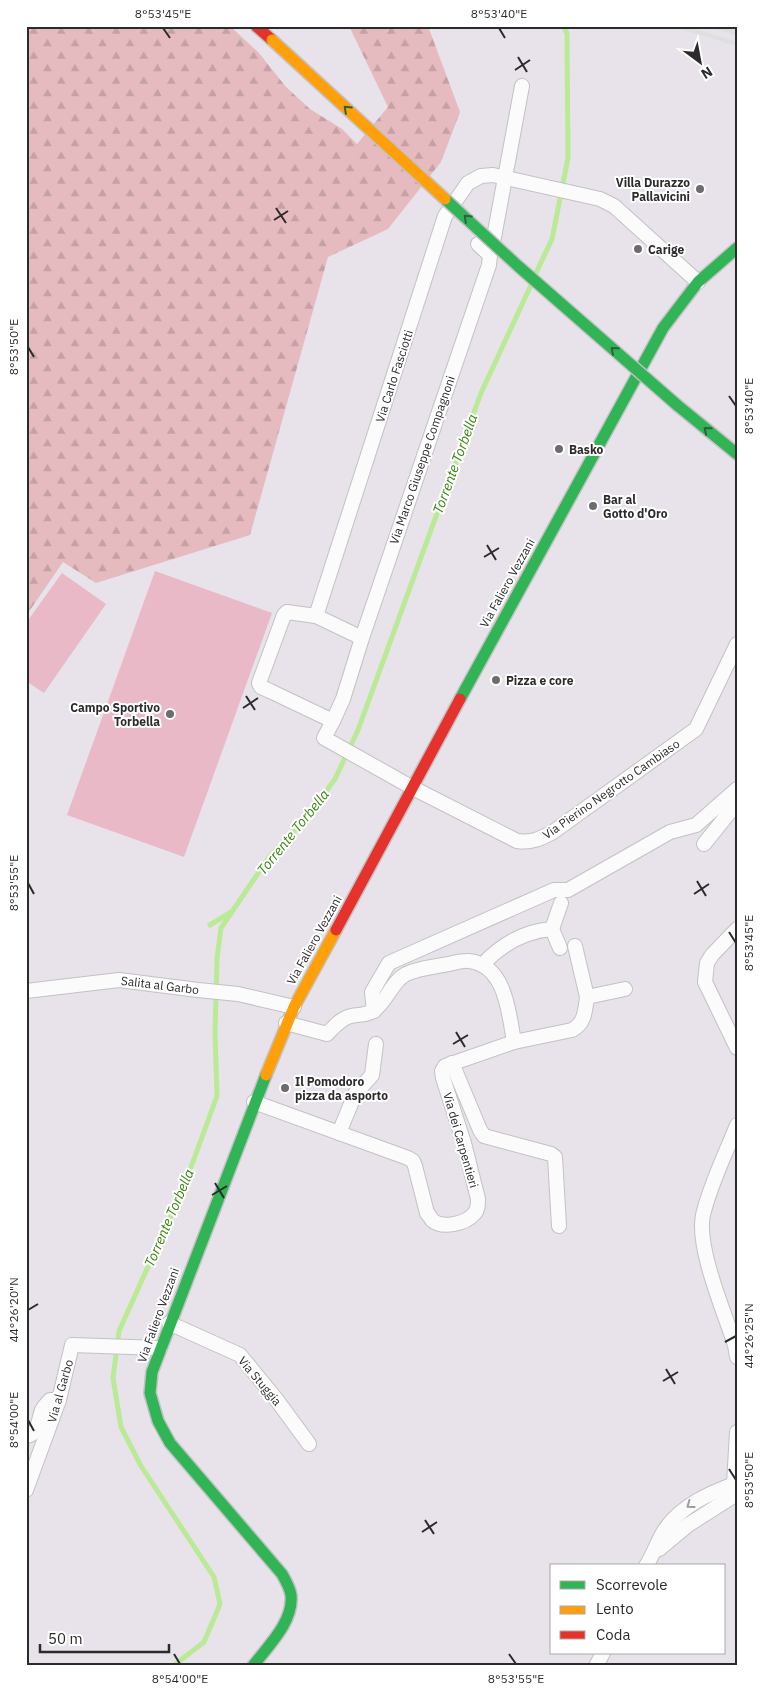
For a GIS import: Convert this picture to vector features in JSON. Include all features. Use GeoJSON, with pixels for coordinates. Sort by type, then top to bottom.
{"type":"FeatureCollection","features":[{"type":"Feature","properties":{"kind":"main road"},"geometry":{"type":"LineString","coordinates":[[256,26],[518,266],[677,405],[737,454]]}},
{"type":"Feature","properties":{"kind":"main road","name":"Via Faliero Vezzani"},"geometry":{"type":"LineString","coordinates":[[253,1666],[286,1618],[290,1609],[290,1589],[282,1574],[170,1443],[158,1421],[150,1392],[152,1372],[160,1348],[254,1102],[294,1007],[663,328],[698,282],[737,248]]}},
{"type":"Feature","properties":{"kind":"street"},"geometry":{"type":"LineString","coordinates":[[511,176],[522,86]]}},
{"type":"Feature","properties":{"kind":"street","name":"Via Carlo Fasciotti"},"geometry":{"type":"LineString","coordinates":[[316,616],[445,216],[468,183],[481,176],[511,176],[600,199],[614,206],[698,282]]}},
{"type":"Feature","properties":{"kind":"street","name":"Via Marco Giuseppe Compagnoni"},"geometry":{"type":"LineString","coordinates":[[333,721],[343,699],[489,265],[490,254],[511,176]]}},
{"type":"Feature","properties":{"kind":"street"},"geometry":{"type":"LineString","coordinates":[[445,216],[490,254]]}},
{"type":"Feature","properties":{"kind":"street"},"geometry":{"type":"LineString","coordinates":[[362,638],[316,616],[288,612],[284,614],[259,683],[270,692],[333,721],[324,738],[413,788]]}},
{"type":"Feature","properties":{"kind":"street","name":"Via Pierino Negrotto Cambiaso"},"geometry":{"type":"LineString","coordinates":[[413,788],[517,841],[534,842],[553,832],[696,729],[737,644]]}},
{"type":"Feature","properties":{"kind":"street"},"geometry":{"type":"LineString","coordinates":[[374,1011],[372,992],[389,963],[554,890],[568,890],[670,832],[696,825],[737,789]]}},
{"type":"Feature","properties":{"kind":"street"},"geometry":{"type":"LineString","coordinates":[[704,844],[737,804]]}},
{"type":"Feature","properties":{"kind":"street"},"geometry":{"type":"LineString","coordinates":[[560,948],[552,929],[561,903]]}},
{"type":"Feature","properties":{"kind":"street"},"geometry":{"type":"LineString","coordinates":[[482,964],[509,942],[552,929]]}},
{"type":"Feature","properties":{"kind":"street"},"geometry":{"type":"LineString","coordinates":[[737,929],[712,955],[707,963],[705,982],[737,1048]]}},
{"type":"Feature","properties":{"kind":"street"},"geometry":{"type":"LineString","coordinates":[[452,1063],[514,1042],[572,1030],[579,1026],[587,997],[574,946]]}},
{"type":"Feature","properties":{"kind":"street"},"geometry":{"type":"LineString","coordinates":[[286,1023],[327,1034],[343,1019],[352,1015],[364,1015],[374,1011],[397,981],[406,974],[468,960],[482,964],[495,977],[504,993],[514,1042]]}},
{"type":"Feature","properties":{"kind":"street","name":"Salita al Garbo"},"geometry":{"type":"LineString","coordinates":[[26,991],[119,980],[238,994],[294,1007]]}},
{"type":"Feature","properties":{"kind":"street"},"geometry":{"type":"LineString","coordinates":[[587,997],[625,989]]}},
{"type":"Feature","properties":{"kind":"street"},"geometry":{"type":"LineString","coordinates":[[339,1133],[355,1094],[372,1075],[376,1044]]}},
{"type":"Feature","properties":{"kind":"street","name":"Via dei Carpentieri"},"geometry":{"type":"LineString","coordinates":[[254,1102],[408,1158],[413,1161],[415,1166],[427,1213],[431,1220],[440,1224],[462,1222],[473,1215],[478,1208],[478,1199],[464,1143],[442,1071],[445,1066],[452,1063],[484,1136],[551,1154],[555,1157],[559,1226]]}},
{"type":"Feature","properties":{"kind":"street"},"geometry":{"type":"LineString","coordinates":[[737,1125],[711,1189],[703,1216],[702,1234],[710,1271],[735,1345],[737,1357]]}},
{"type":"Feature","properties":{"kind":"street","name":"Via Stuggia"},"geometry":{"type":"LineString","coordinates":[[169,1323],[240,1355],[309,1444]]}},
{"type":"Feature","properties":{"kind":"street","name":"Via al Garbo"},"geometry":{"type":"LineString","coordinates":[[26,1490],[60,1400],[72,1345],[160,1348]]}},
{"type":"Feature","properties":{"kind":"street"},"geometry":{"type":"LineString","coordinates":[[26,1436],[35,1433],[43,1408],[50,1400],[60,1400]]}},
{"type":"Feature","properties":{"kind":"street"},"geometry":{"type":"LineString","coordinates":[[647,1564],[654,1553],[688,1525],[735,1493],[737,1432]]}},
{"type":"Feature","properties":{"kind":"street"},"geometry":{"type":"LineString","coordinates":[[596,1666],[602,1654]]}},
{"type":"Feature","properties":{"kind":"green space"},"geometry":{"type":"Polygon","coordinates":[[[26,26],[230,26],[259,53],[286,87],[310,109],[342,129],[357,144],[388,107],[349,26],[428,26],[460,112],[441,162],[388,229],[328,257],[250,535],[96,583],[63,562],[26,616],[26,26]]]}},
{"type":"Feature","properties":{"kind":"shaded area","name":"Campo Sportivo Torbella"},"geometry":{"type":"Polygon","coordinates":[[[155,571],[272,613],[184,857],[67,815],[155,571]]]}},
{"type":"Feature","properties":{"kind":"shaded area"},"geometry":{"type":"Polygon","coordinates":[[[62,573],[106,604],[44,693],[26,681],[26,623],[62,573]]]}},
{"type":"Feature","properties":{"kind":"waterway","name":"Torrente Torbella"},"geometry":{"type":"LineString","coordinates":[[536,273],[552,239],[568,158],[567,34],[564,26]]}},
{"type":"Feature","properties":{"kind":"waterway","name":"Torrente Torbella"},"geometry":{"type":"LineString","coordinates":[[173,1666],[204,1642],[220,1604],[214,1577],[141,1466],[121,1427],[113,1378],[119,1331],[183,1189],[217,1096],[215,1033],[217,958],[221,928],[269,857],[305,820],[335,779],[358,730],[481,393],[531,285]]}},
{"type":"Feature","properties":{"kind":"waterway"},"geometry":{"type":"LineString","coordinates":[[210,925],[231,912]]}},
{"type":"Feature","properties":{"kind":"railway"},"geometry":{"type":"LineString","coordinates":[[678,26],[737,44]]}},
{"type":"Feature","properties":{"kind":"railway"},"geometry":{"type":"LineString","coordinates":[[713,26],[737,33]]}},
{"type":"Feature","properties":{"kind":"traffic: fast"},"geometry":{"type":"LineString","coordinates":[[445,199],[518,266],[677,405]]}},
{"type":"Feature","properties":{"kind":"traffic: fast"},"geometry":{"type":"LineString","coordinates":[[460,699],[663,328],[698,282],[737,248]]}},
{"type":"Feature","properties":{"kind":"traffic: fast"},"geometry":{"type":"LineString","coordinates":[[677,405],[737,454]]}},
{"type":"Feature","properties":{"kind":"traffic: fast"},"geometry":{"type":"LineString","coordinates":[[253,1666],[284,1624],[291,1605],[289,1587],[282,1574],[170,1443],[158,1421],[150,1393],[152,1372],[266,1075]]}},
{"type":"Feature","properties":{"kind":"traffic: slow"},"geometry":{"type":"LineString","coordinates":[[272,40],[445,199]]}},
{"type":"Feature","properties":{"kind":"traffic: slow"},"geometry":{"type":"LineString","coordinates":[[266,1075],[294,1007],[336,930]]}},
{"type":"Feature","properties":{"kind":"traffic: jam"},"geometry":{"type":"LineString","coordinates":[[256,26],[272,40]]}},
{"type":"Feature","properties":{"kind":"traffic: jam"},"geometry":{"type":"LineString","coordinates":[[336,930],[460,699]]}},
{"type":"Feature","properties":{"kind":"place","name":"Villa Durazzo Pallavicini"},"geometry":{"type":"Point","coordinates":[700,189]}},
{"type":"Feature","properties":{"kind":"place","name":"Carige"},"geometry":{"type":"Point","coordinates":[638,249]}},
{"type":"Feature","properties":{"kind":"place","name":"Basko"},"geometry":{"type":"Point","coordinates":[559,449]}},
{"type":"Feature","properties":{"kind":"place","name":"Bar al Gotto d'Oro"},"geometry":{"type":"Point","coordinates":[593,506]}},
{"type":"Feature","properties":{"kind":"place","name":"Pizza e core"},"geometry":{"type":"Point","coordinates":[496,680]}},
{"type":"Feature","properties":{"kind":"place","name":"Campo Sportivo Torbella"},"geometry":{"type":"Point","coordinates":[170,714]}},
{"type":"Feature","properties":{"kind":"place","name":"Il Pomodoro pizza da asporto"},"geometry":{"type":"Point","coordinates":[285,1088]}}]}
